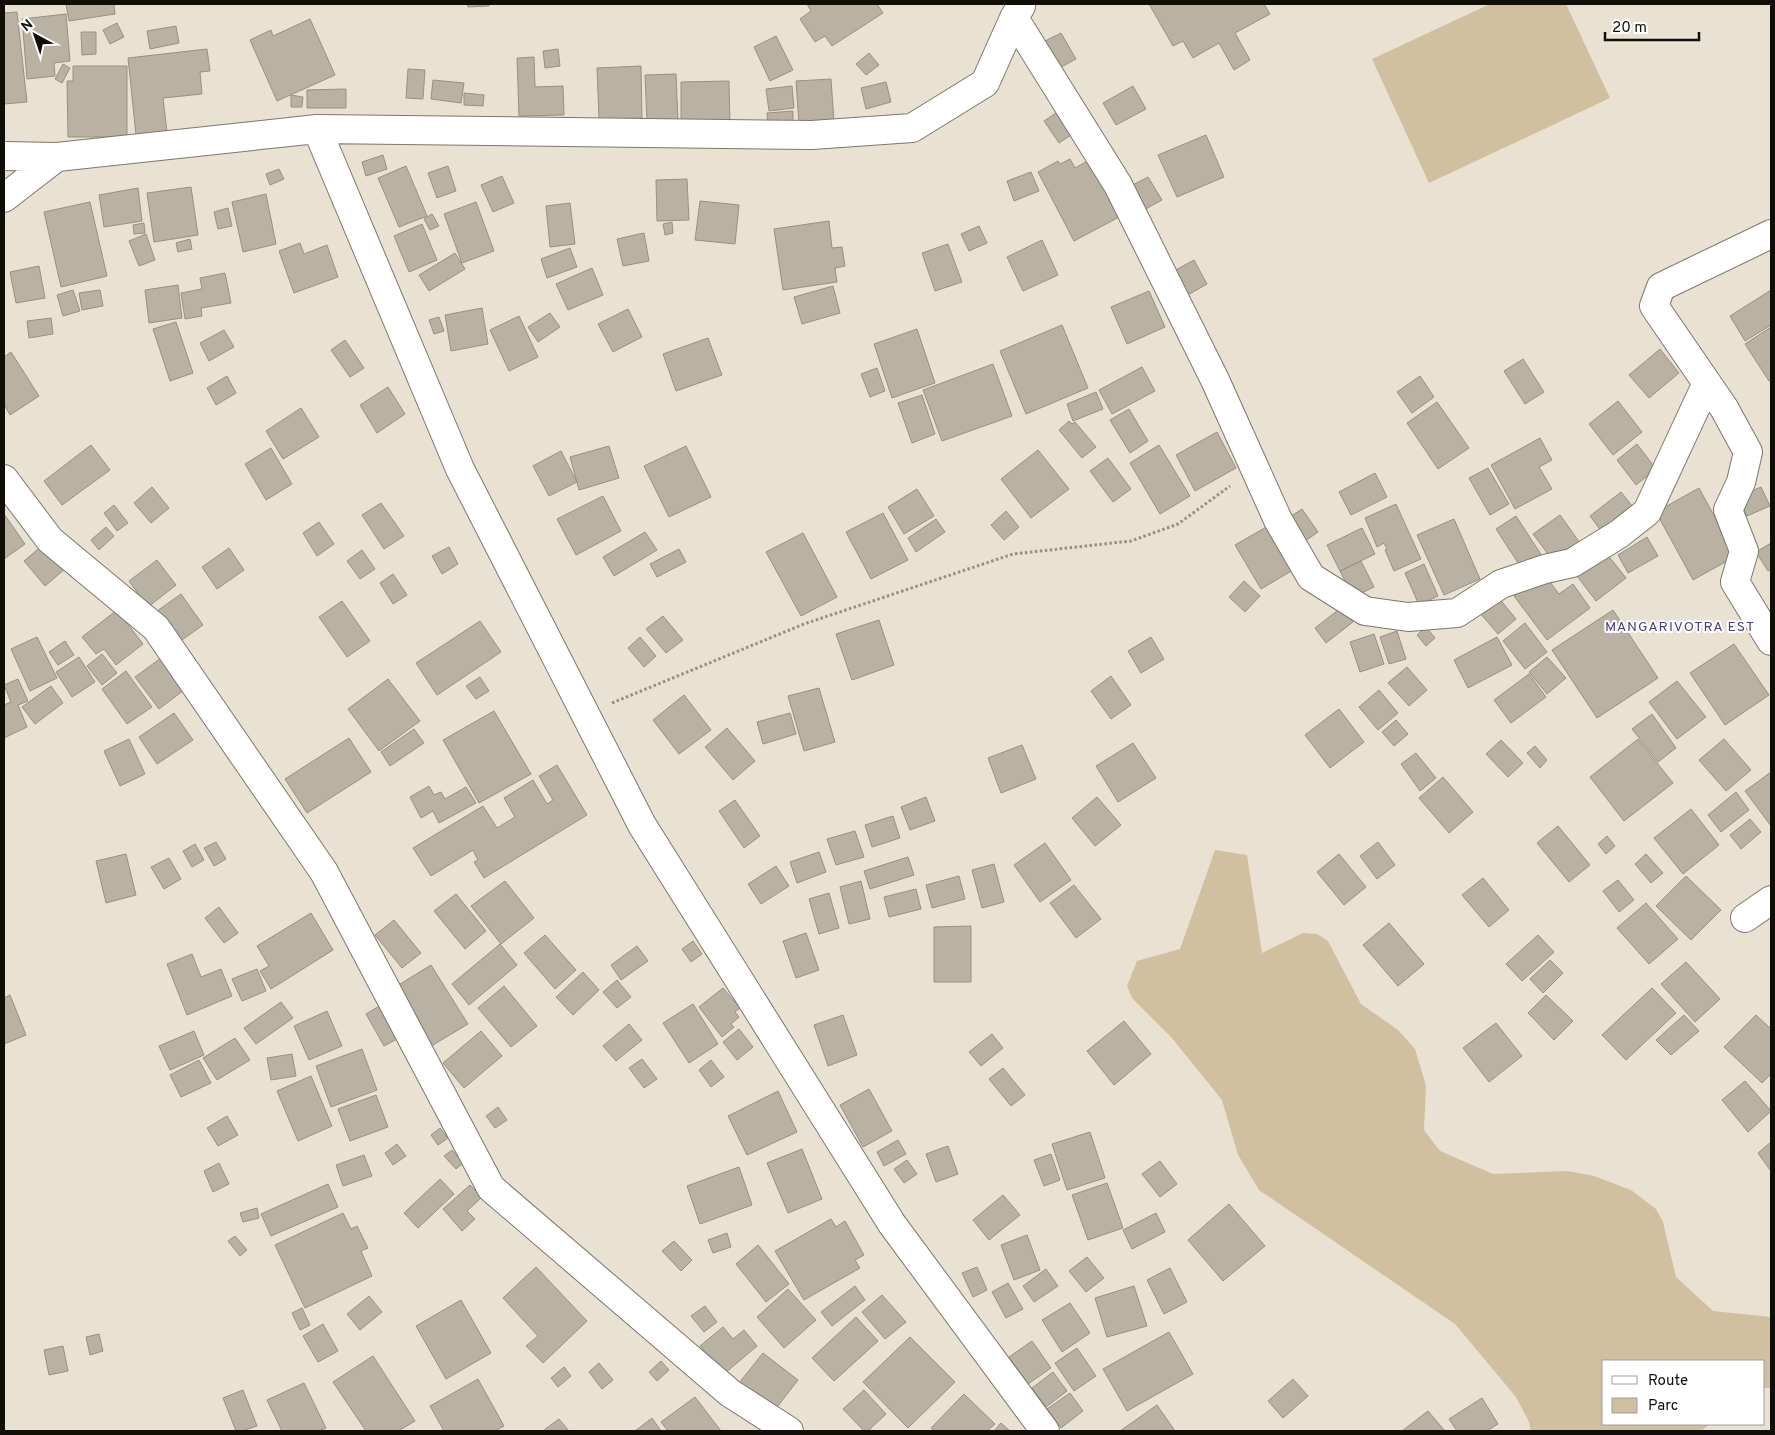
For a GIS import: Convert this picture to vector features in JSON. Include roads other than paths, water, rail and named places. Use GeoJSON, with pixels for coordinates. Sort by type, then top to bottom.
{"type":"FeatureCollection","features":[{"type":"Feature","properties":{"kind":"street"},"geometry":{"type":"LineString","coordinates":[[4,156],[57,157],[317,129],[812,135],[912,128],[985,83],[1018,11]]}},
{"type":"Feature","properties":{"kind":"street"},"geometry":{"type":"LineString","coordinates":[[1018,11],[1118,184],[1215,380],[1256,467],[1278,520],[1311,577],[1365,611],[1408,617],[1458,613],[1501,584],[1545,569],[1572,563],[1619,534],[1647,512],[1707,383]]}},
{"type":"Feature","properties":{"kind":"street"},"geometry":{"type":"LineString","coordinates":[[317,129],[460,469],[642,825],[892,1224],[1045,1431]]}},
{"type":"Feature","properties":{"kind":"street"},"geometry":{"type":"LineString","coordinates":[[4,198],[57,157]]}},
{"type":"Feature","properties":{"kind":"street"},"geometry":{"type":"LineString","coordinates":[[1771,234],[1661,287],[1654,306],[1724,408],[1748,452],[1741,482],[1728,510],[1744,551],[1736,582],[1771,641]]}},
{"type":"Feature","properties":{"kind":"street"},"geometry":{"type":"LineString","coordinates":[[4,479],[50,540],[156,628],[324,872],[491,1188],[730,1393],[789,1431]]}},
{"type":"Feature","properties":{"kind":"street"},"geometry":{"type":"LineString","coordinates":[[1745,918],[1771,900]]}},
{"type":"Feature","properties":{"kind":"district","name":"MANGARIVOTRA EST"},"geometry":{"type":"Point","coordinates":[1680,626]}}]}
